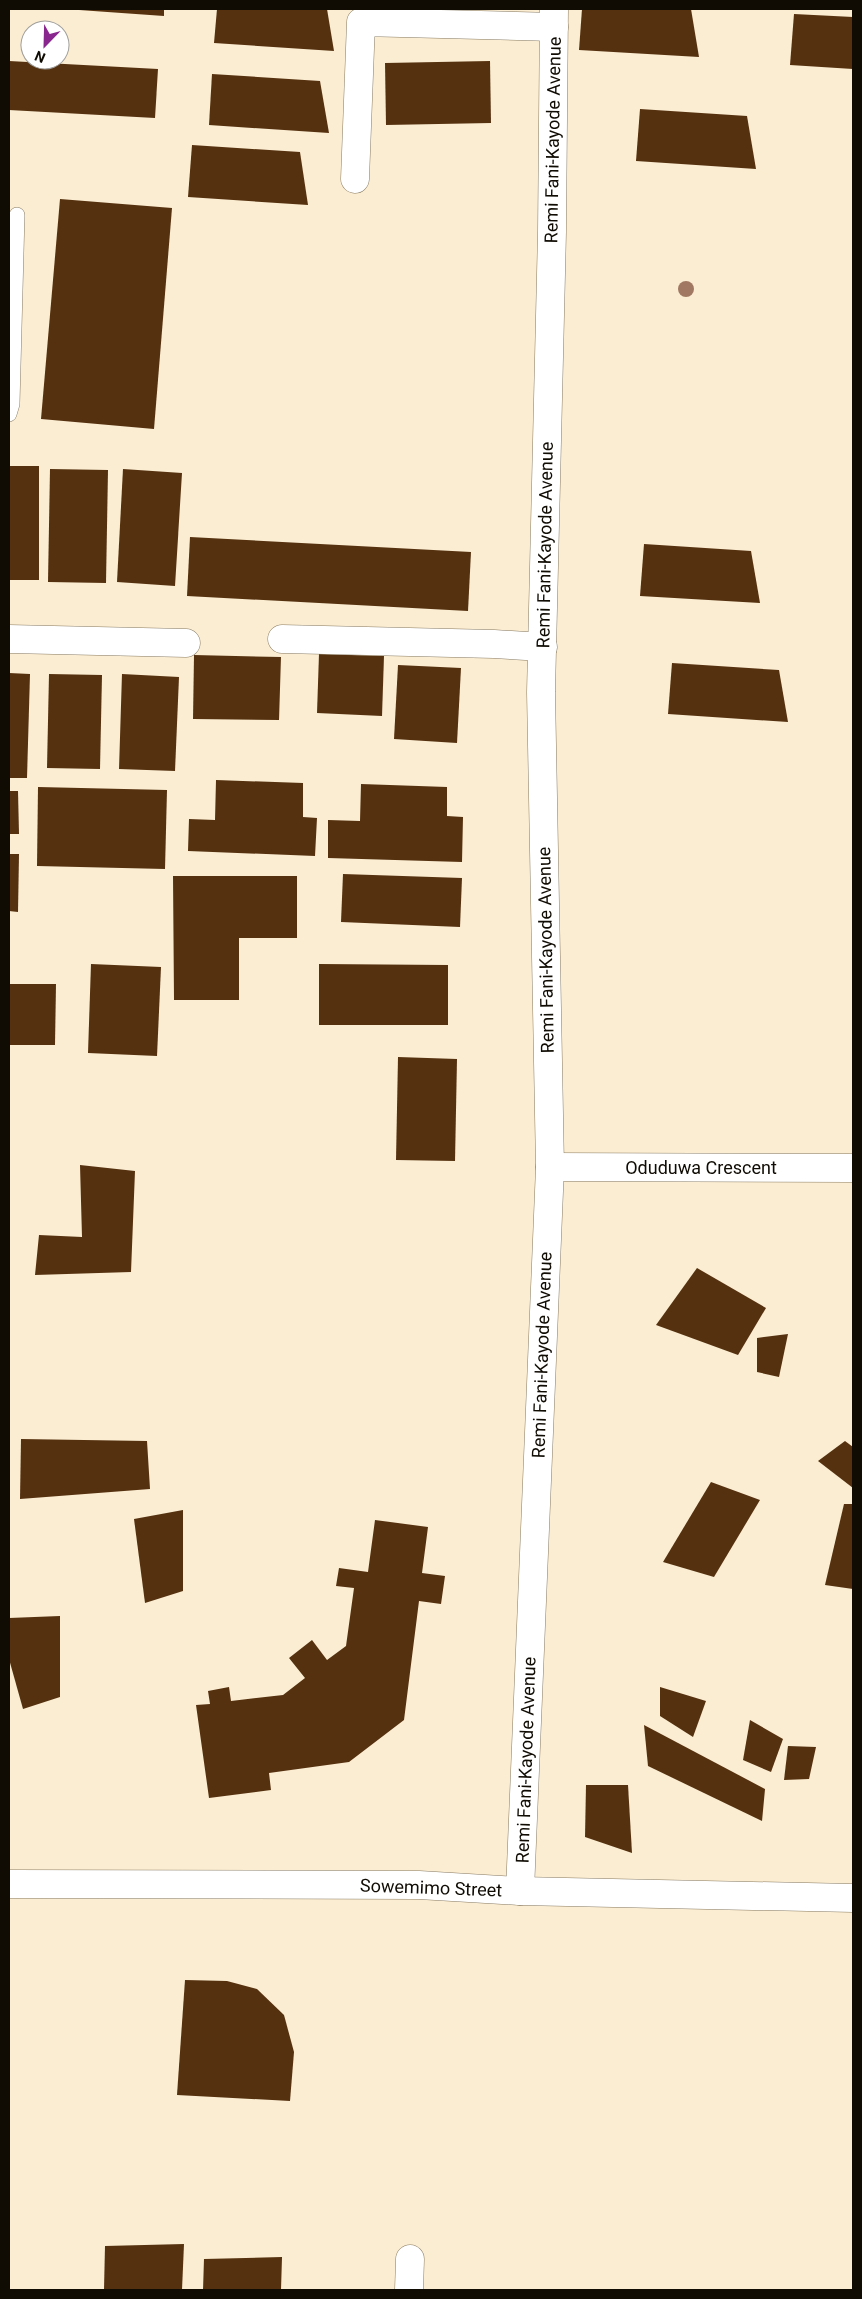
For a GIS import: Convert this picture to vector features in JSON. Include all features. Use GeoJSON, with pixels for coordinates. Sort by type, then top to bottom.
{"type":"FeatureCollection","features":[{"type":"Feature","properties":{"kind":"street"},"geometry":{"type":"LineString","coordinates":[[355,179],[361,15],[554,18]]}},
{"type":"Feature","properties":{"kind":"street","name":"Remi Fani-Kayode Avenue"},"geometry":{"type":"LineString","coordinates":[[520,1891],[550,1168],[542,711],[552,232],[554,18]]}},
{"type":"Feature","properties":{"kind":"street"},"geometry":{"type":"LineString","coordinates":[[9,639],[186,643]]}},
{"type":"Feature","properties":{"kind":"street"},"geometry":{"type":"LineString","coordinates":[[282,639],[543,647]]}},
{"type":"Feature","properties":{"kind":"street","name":"Oduduwa Crescent"},"geometry":{"type":"LineString","coordinates":[[550,1168],[853,1168]]}},
{"type":"Feature","properties":{"kind":"street","name":"Sowemimo Street"},"geometry":{"type":"LineString","coordinates":[[9,1884],[419,1885],[520,1891],[853,1898]]}},
{"type":"Feature","properties":{"kind":"street"},"geometry":{"type":"LineString","coordinates":[[408,2290],[410,2259]]}},
{"type":"Feature","properties":{"kind":"lane"},"geometry":{"type":"LineString","coordinates":[[9,414],[12,404],[17,214]]}},
{"type":"Feature","properties":{"kind":"building"},"geometry":{"type":"Polygon","coordinates":[[[65,9],[164,9],[164,16],[65,9]]]}},
{"type":"Feature","properties":{"kind":"building"},"geometry":{"type":"Polygon","coordinates":[[[217,9],[327,9],[334,51],[214,43],[217,9]]]}},
{"type":"Feature","properties":{"kind":"building"},"geometry":{"type":"Polygon","coordinates":[[[582,9],[691,9],[699,57],[579,50],[582,9]]]}},
{"type":"Feature","properties":{"kind":"building"},"geometry":{"type":"Polygon","coordinates":[[[794,14],[853,17],[853,69],[790,65],[794,14]]]}},
{"type":"Feature","properties":{"kind":"building"},"geometry":{"type":"Polygon","coordinates":[[[9,61],[20,62],[20,70],[70,70],[70,64],[158,69],[155,118],[9,110],[9,61]]]}},
{"type":"Feature","properties":{"kind":"building"},"geometry":{"type":"Polygon","coordinates":[[[490,61],[491,123],[386,125],[385,63],[490,61]]]}},
{"type":"Feature","properties":{"kind":"building"},"geometry":{"type":"Polygon","coordinates":[[[212,74],[320,81],[329,133],[209,125],[212,74]]]}},
{"type":"Feature","properties":{"kind":"building"},"geometry":{"type":"Polygon","coordinates":[[[640,109],[747,116],[756,169],[636,161],[640,109]]]}},
{"type":"Feature","properties":{"kind":"building"},"geometry":{"type":"Polygon","coordinates":[[[192,145],[300,152],[308,205],[188,197],[192,145]]]}},
{"type":"Feature","properties":{"kind":"building"},"geometry":{"type":"Polygon","coordinates":[[[60,199],[172,208],[154,429],[41,419],[60,199]]]}},
{"type":"Feature","properties":{"kind":"building"},"geometry":{"type":"Polygon","coordinates":[[[9,466],[39,466],[39,580],[9,580],[9,466]]]}},
{"type":"Feature","properties":{"kind":"building"},"geometry":{"type":"Polygon","coordinates":[[[50,469],[108,470],[106,583],[48,582],[50,469]]]}},
{"type":"Feature","properties":{"kind":"building"},"geometry":{"type":"Polygon","coordinates":[[[123,469],[182,473],[175,586],[117,582],[123,469]]]}},
{"type":"Feature","properties":{"kind":"building"},"geometry":{"type":"Polygon","coordinates":[[[190,537],[471,552],[468,611],[187,596],[190,537]]]}},
{"type":"Feature","properties":{"kind":"building"},"geometry":{"type":"Polygon","coordinates":[[[644,544],[751,551],[760,603],[640,596],[644,544]]]}},
{"type":"Feature","properties":{"kind":"building"},"geometry":{"type":"Polygon","coordinates":[[[319,654],[384,656],[382,716],[317,713],[319,654]]]}},
{"type":"Feature","properties":{"kind":"building"},"geometry":{"type":"Polygon","coordinates":[[[194,655],[281,657],[279,720],[193,719],[194,655]]]}},
{"type":"Feature","properties":{"kind":"building"},"geometry":{"type":"Polygon","coordinates":[[[672,663],[779,670],[788,722],[668,714],[672,663]]]}},
{"type":"Feature","properties":{"kind":"building"},"geometry":{"type":"Polygon","coordinates":[[[398,665],[461,668],[457,743],[394,739],[398,665]]]}},
{"type":"Feature","properties":{"kind":"building"},"geometry":{"type":"Polygon","coordinates":[[[9,673],[30,674],[27,778],[9,778],[9,673]]]}},
{"type":"Feature","properties":{"kind":"building"},"geometry":{"type":"Polygon","coordinates":[[[49,674],[102,675],[100,769],[47,768],[49,674]]]}},
{"type":"Feature","properties":{"kind":"building"},"geometry":{"type":"Polygon","coordinates":[[[122,674],[179,677],[175,771],[119,769],[122,674]]]}},
{"type":"Feature","properties":{"kind":"building"},"geometry":{"type":"Polygon","coordinates":[[[216,780],[303,783],[303,817],[317,818],[315,856],[188,851],[189,819],[215,820],[216,780]]]}},
{"type":"Feature","properties":{"kind":"building"},"geometry":{"type":"Polygon","coordinates":[[[361,784],[447,787],[447,816],[463,817],[462,862],[328,858],[328,820],[360,821],[361,784]]]}},
{"type":"Feature","properties":{"kind":"building"},"geometry":{"type":"Polygon","coordinates":[[[38,787],[167,790],[165,869],[37,866],[38,787]]]}},
{"type":"Feature","properties":{"kind":"building"},"geometry":{"type":"Polygon","coordinates":[[[9,791],[18,791],[19,834],[9,834],[9,791]]]}},
{"type":"Feature","properties":{"kind":"building"},"geometry":{"type":"Polygon","coordinates":[[[9,854],[19,854],[18,912],[9,911],[9,854]]]}},
{"type":"Feature","properties":{"kind":"building"},"geometry":{"type":"Polygon","coordinates":[[[343,874],[462,878],[460,927],[341,922],[343,874]]]}},
{"type":"Feature","properties":{"kind":"building"},"geometry":{"type":"Polygon","coordinates":[[[173,876],[297,876],[297,938],[239,938],[239,1000],[174,1000],[173,876]]]}},
{"type":"Feature","properties":{"kind":"building"},"geometry":{"type":"Polygon","coordinates":[[[91,964],[161,967],[157,1056],[88,1053],[91,964]]]}},
{"type":"Feature","properties":{"kind":"building"},"geometry":{"type":"Polygon","coordinates":[[[319,964],[448,965],[448,1025],[319,1025],[319,964]]]}},
{"type":"Feature","properties":{"kind":"building"},"geometry":{"type":"Polygon","coordinates":[[[9,984],[56,984],[55,1045],[9,1045],[9,984]]]}},
{"type":"Feature","properties":{"kind":"building"},"geometry":{"type":"Polygon","coordinates":[[[398,1057],[457,1059],[455,1161],[396,1160],[398,1057]]]}},
{"type":"Feature","properties":{"kind":"building"},"geometry":{"type":"Polygon","coordinates":[[[80,1165],[135,1171],[131,1272],[35,1275],[39,1235],[82,1237],[80,1165]]]}},
{"type":"Feature","properties":{"kind":"building"},"geometry":{"type":"Polygon","coordinates":[[[697,1268],[766,1308],[738,1355],[656,1325],[697,1268]]]}},
{"type":"Feature","properties":{"kind":"building"},"geometry":{"type":"Polygon","coordinates":[[[788,1334],[779,1377],[757,1372],[757,1338],[788,1334]]]}},
{"type":"Feature","properties":{"kind":"building"},"geometry":{"type":"Polygon","coordinates":[[[21,1439],[147,1441],[150,1489],[20,1499],[21,1439]]]}},
{"type":"Feature","properties":{"kind":"building"},"geometry":{"type":"Polygon","coordinates":[[[845,1441],[853,1447],[853,1488],[818,1461],[845,1441]]]}},
{"type":"Feature","properties":{"kind":"building"},"geometry":{"type":"Polygon","coordinates":[[[711,1482],[760,1500],[714,1577],[663,1562],[711,1482]]]}},
{"type":"Feature","properties":{"kind":"building"},"geometry":{"type":"Polygon","coordinates":[[[844,1504],[853,1504],[853,1589],[825,1585],[844,1504]]]}},
{"type":"Feature","properties":{"kind":"building"},"geometry":{"type":"Polygon","coordinates":[[[183,1510],[183,1591],[145,1603],[134,1519],[183,1510]]]}},
{"type":"Feature","properties":{"kind":"building"},"geometry":{"type":"Polygon","coordinates":[[[375,1520],[428,1527],[422,1573],[445,1576],[441,1604],[419,1601],[404,1720],[349,1762],[269,1773],[271,1790],[209,1798],[196,1705],[210,1704],[208,1691],[229,1687],[231,1701],[283,1695],[305,1678],[289,1658],[312,1640],[327,1660],[346,1646],[354,1588],[336,1586],[339,1568],[368,1572],[375,1520]]]}},
{"type":"Feature","properties":{"kind":"building"},"geometry":{"type":"Polygon","coordinates":[[[60,1616],[60,1697],[23,1709],[9,1659],[9,1618],[60,1616]]]}},
{"type":"Feature","properties":{"kind":"building"},"geometry":{"type":"Polygon","coordinates":[[[660,1687],[706,1701],[693,1737],[660,1716],[660,1687]]]}},
{"type":"Feature","properties":{"kind":"building"},"geometry":{"type":"Polygon","coordinates":[[[750,1720],[783,1739],[771,1772],[743,1760],[750,1720]]]}},
{"type":"Feature","properties":{"kind":"building"},"geometry":{"type":"Polygon","coordinates":[[[644,1725],[765,1789],[762,1821],[648,1766],[644,1725]]]}},
{"type":"Feature","properties":{"kind":"building"},"geometry":{"type":"Polygon","coordinates":[[[788,1746],[816,1747],[809,1779],[784,1780],[788,1746]]]}},
{"type":"Feature","properties":{"kind":"building"},"geometry":{"type":"Polygon","coordinates":[[[586,1785],[628,1785],[632,1853],[585,1837],[586,1785]]]}},
{"type":"Feature","properties":{"kind":"building"},"geometry":{"type":"Polygon","coordinates":[[[185,1980],[227,1981],[257,1989],[284,2015],[294,2052],[290,2101],[177,2095],[185,1980]]]}},
{"type":"Feature","properties":{"kind":"building"},"geometry":{"type":"Polygon","coordinates":[[[184,2244],[182,2290],[104,2290],[105,2246],[184,2244]]]}},
{"type":"Feature","properties":{"kind":"building"},"geometry":{"type":"Polygon","coordinates":[[[282,2257],[281,2290],[203,2290],[204,2259],[282,2257]]]}}]}
